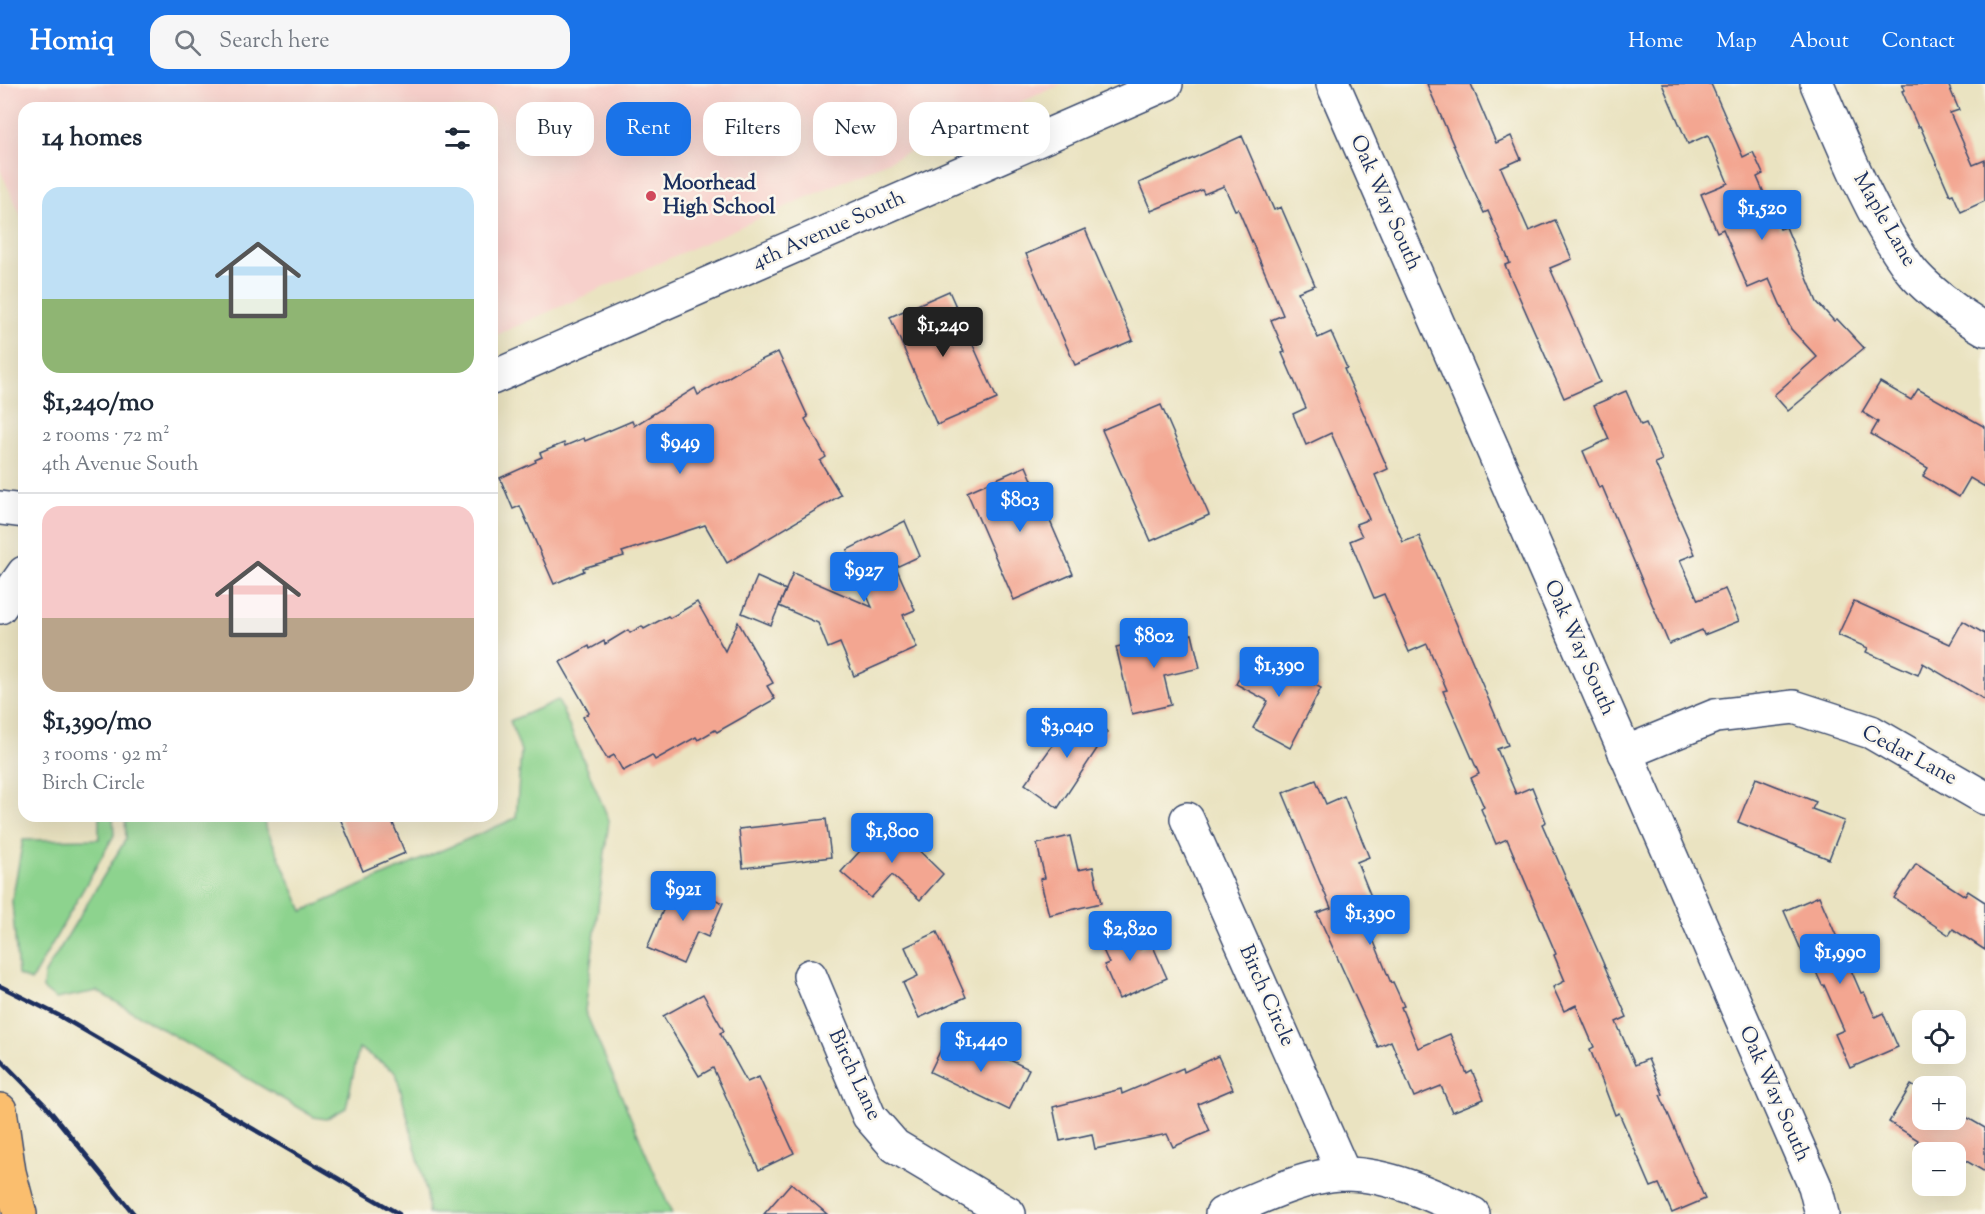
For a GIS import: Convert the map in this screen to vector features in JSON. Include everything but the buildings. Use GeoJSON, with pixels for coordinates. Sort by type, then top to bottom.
{"type":"FeatureCollection","features":[{"type":"Feature","properties":{"kind":"main road"},"geometry":{"type":"LineString","coordinates":[[0,1110],[9,1172],[20,1214]]}},
{"type":"Feature","properties":{"kind":"street","name":"4th Avenue South"},"geometry":{"type":"LineString","coordinates":[[498,375],[1166,84]]}},
{"type":"Feature","properties":{"kind":"street","name":"Oak Way South"},"geometry":{"type":"LineString","coordinates":[[1333,84],[1815,1186],[1822,1214]]}},
{"type":"Feature","properties":{"kind":"street","name":"Maple Lane"},"geometry":{"type":"LineString","coordinates":[[1817,84],[1863,189],[1908,267],[1963,317],[1985,329]]}},
{"type":"Feature","properties":{"kind":"street"},"geometry":{"type":"LineString","coordinates":[[0,508],[18,510]]}},
{"type":"Feature","properties":{"kind":"street"},"geometry":{"type":"LineString","coordinates":[[0,607],[18,582]]}},
{"type":"Feature","properties":{"kind":"street","name":"Cedar Lane"},"geometry":{"type":"LineString","coordinates":[[1625,753],[1715,716],[1794,707],[1871,732],[1985,798]]}},
{"type":"Feature","properties":{"kind":"street","name":"Birch Circle"},"geometry":{"type":"LineString","coordinates":[[1187,819],[1344,1174]]}},
{"type":"Feature","properties":{"kind":"street","name":"Birch Lane"},"geometry":{"type":"LineString","coordinates":[[810,976],[869,1116],[894,1146],[1009,1214]]}},
{"type":"Feature","properties":{"kind":"street"},"geometry":{"type":"LineString","coordinates":[[1222,1214],[1295,1184],[1344,1174],[1394,1183],[1473,1214]]}},
{"type":"Feature","properties":{"kind":"shaded area","name":"Moorhead High School"},"geometry":{"type":"Polygon","coordinates":[[[0,84],[1062,84],[1021,102],[909,102],[909,152],[498,334],[498,102],[18,102],[18,209],[0,170],[0,84]]]}},
{"type":"Feature","properties":{"kind":"green space"},"geometry":{"type":"Polygon","coordinates":[[[558,700],[609,820],[585,1011],[672,1214],[428,1214],[427,1194],[396,1072],[359,1048],[346,1108],[326,1119],[314,1117],[97,991],[56,999],[43,989],[44,975],[126,839],[125,822],[264,822],[303,911],[516,818],[521,751],[510,721],[558,700]]]}},
{"type":"Feature","properties":{"kind":"green space"},"geometry":{"type":"Polygon","coordinates":[[[99,822],[113,822],[114,835],[31,981],[18,975],[12,901],[23,840],[99,839],[99,822]]]}},
{"type":"Feature","properties":{"kind":"railway"},"geometry":{"type":"LineString","coordinates":[[0,986],[58,1015],[399,1214]]}},
{"type":"Feature","properties":{"kind":"railway"},"geometry":{"type":"LineString","coordinates":[[0,1059],[46,1106],[134,1214]]}},
{"type":"Feature","properties":{"kind":"place","name":"Moorhead High School"},"geometry":{"type":"Point","coordinates":[651,196]}}]}
